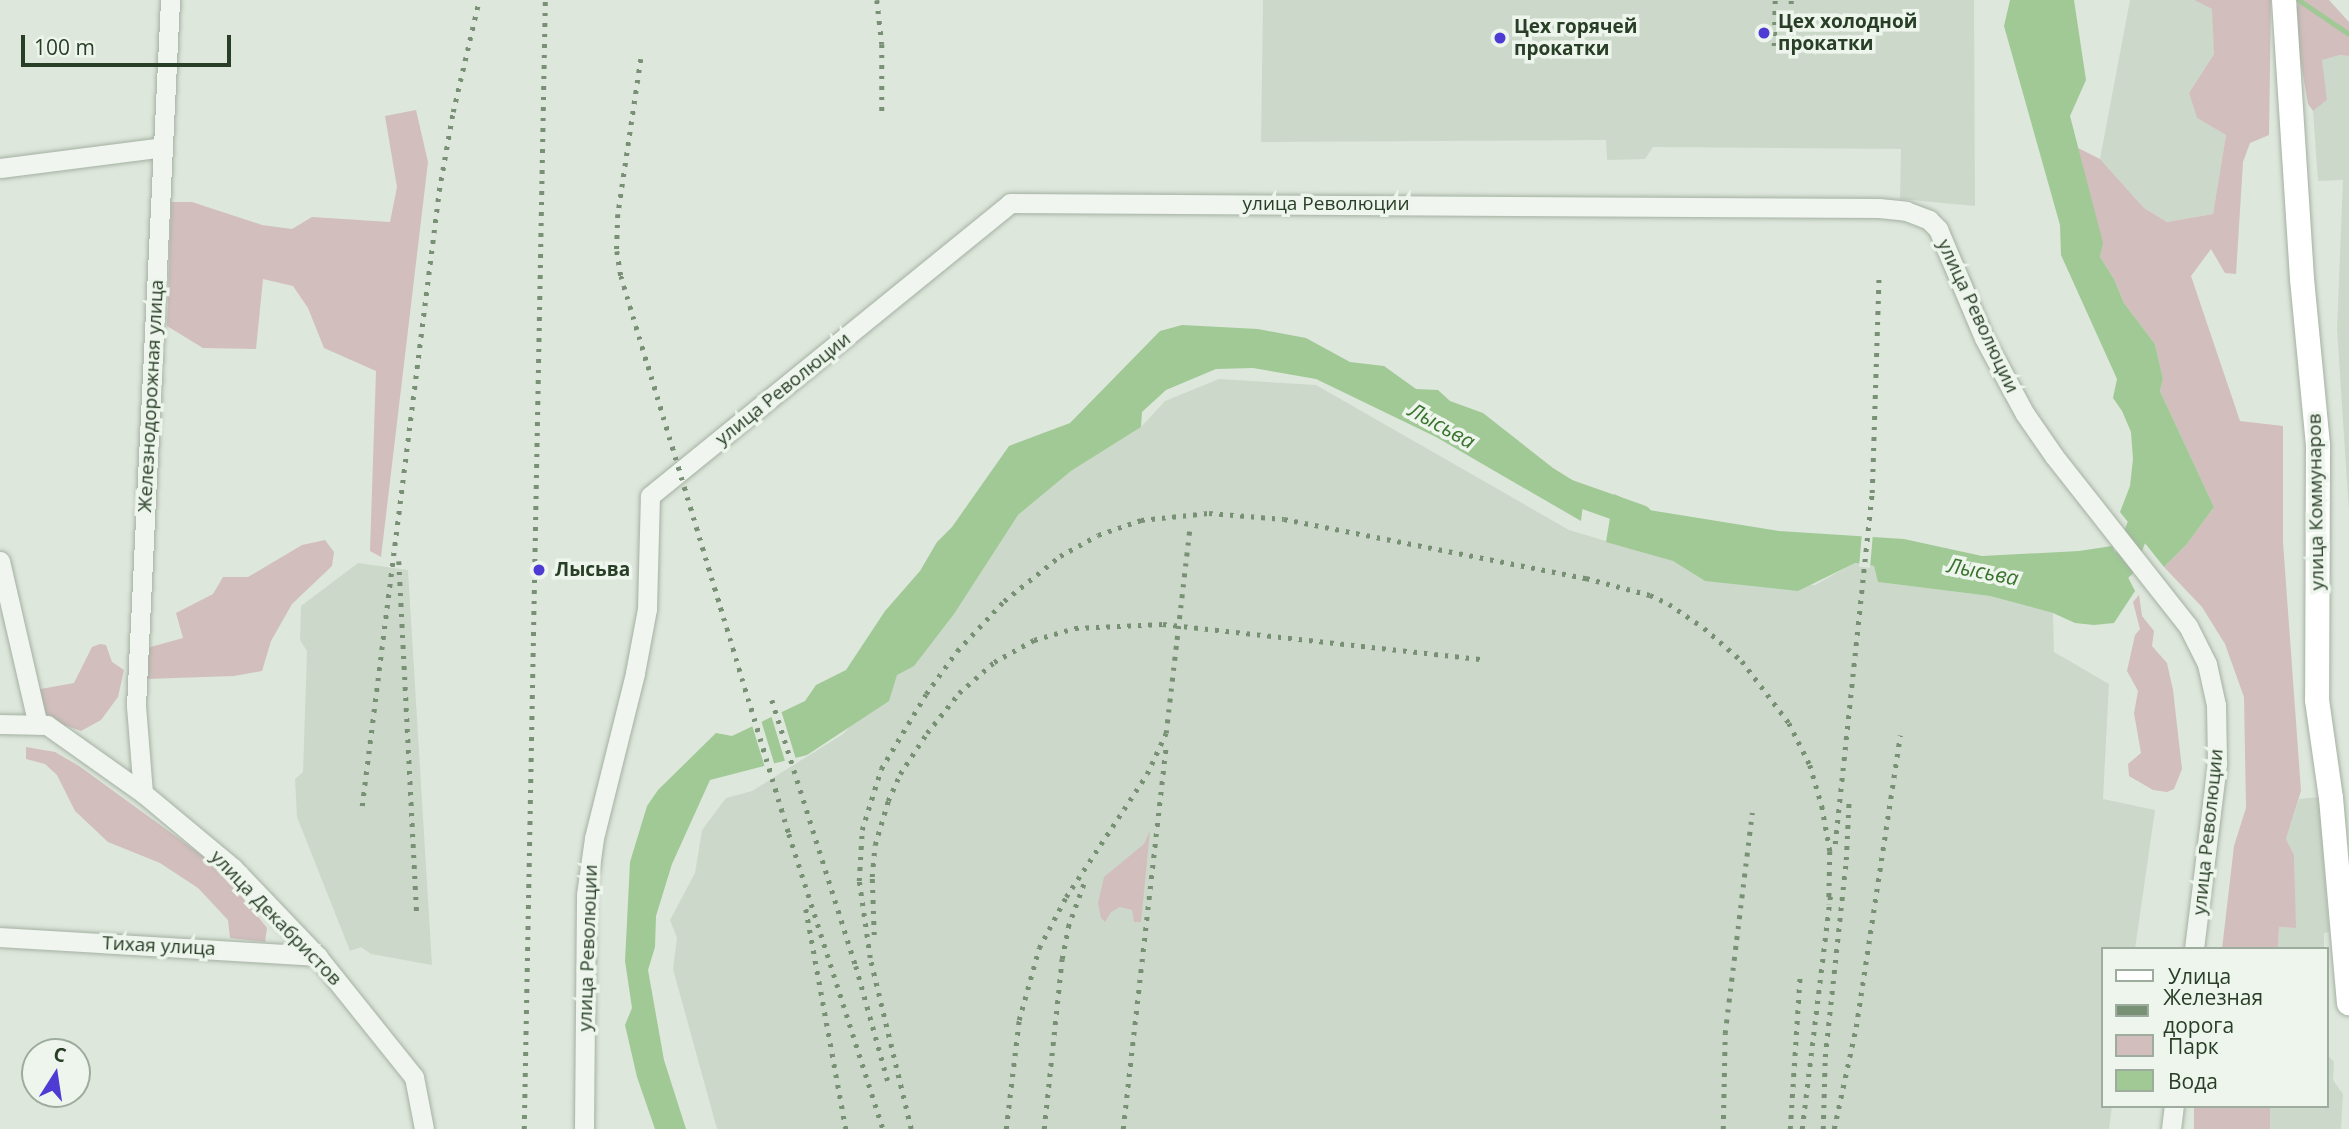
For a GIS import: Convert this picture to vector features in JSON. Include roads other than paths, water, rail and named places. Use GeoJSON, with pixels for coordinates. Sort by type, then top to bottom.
{"type":"FeatureCollection","features":[{"type":"Feature","properties":{"kind":"main road","name":"улица Коммунаров"},"geometry":{"type":"LineString","coordinates":[[2284,0],[2318,445],[2317,700],[2344,885],[2349,1003]]}},
{"type":"Feature","properties":{"kind":"street","name":"Железнодорожная улица"},"geometry":{"type":"LineString","coordinates":[[143,793],[136,706],[170,0]]}},
{"type":"Feature","properties":{"kind":"street"},"geometry":{"type":"LineString","coordinates":[[0,168],[163,147]]}},
{"type":"Feature","properties":{"kind":"street","name":"улица Революции"},"geometry":{"type":"LineString","coordinates":[[584,1129],[586,895],[594,838],[635,673],[647,609],[650,496],[1010,203],[1853,207],[1906,211],[1929,220],[1938,229],[1984,338],[2038,435],[2188,626],[2212,680],[2218,730],[2216,781],[2194,947]]}},
{"type":"Feature","properties":{"kind":"street"},"geometry":{"type":"LineString","coordinates":[[0,561],[38,725]]}},
{"type":"Feature","properties":{"kind":"street","name":"улица Декабристов"},"geometry":{"type":"LineString","coordinates":[[0,724],[47,725],[143,793],[233,868],[317,956],[414,1077],[424,1129]]}},
{"type":"Feature","properties":{"kind":"street"},"geometry":{"type":"LineString","coordinates":[[2330,798],[2349,832]]}},
{"type":"Feature","properties":{"kind":"street","name":"Тихая улица"},"geometry":{"type":"LineString","coordinates":[[0,937],[317,956]]}},
{"type":"Feature","properties":{"kind":"street"},"geometry":{"type":"LineString","coordinates":[[2171,1129],[2174,1108]]}},
{"type":"Feature","properties":{"kind":"water"},"geometry":{"type":"Polygon","coordinates":[[[2010,0],[2074,0],[2086,80],[2070,116],[2103,243],[2100,257],[2114,279],[2124,303],[2155,344],[2163,379],[2160,391],[2214,507],[2187,544],[2164,567],[2120,512],[2130,486],[2133,459],[2131,432],[2113,398],[2117,379],[2061,255],[2060,225],[2004,26],[2010,0]]]}},
{"type":"Feature","properties":{"kind":"water"},"geometry":{"type":"Polygon","coordinates":[[[1182,325],[1258,329],[1306,338],[1350,362],[1384,366],[1416,389],[1438,390],[1450,401],[1483,413],[1553,468],[1585,488],[1581,521],[1436,437],[1316,379],[1253,368],[1216,369],[1166,390],[1142,412],[1141,427],[1071,471],[1018,515],[954,614],[914,666],[897,675],[889,701],[807,755],[710,780],[672,864],[656,916],[655,947],[648,970],[664,1060],[686,1129],[655,1129],[637,1077],[625,1025],[632,1008],[625,961],[630,862],[647,806],[658,790],[716,733],[732,736],[805,701],[816,685],[846,670],[885,611],[920,571],[937,542],[952,527],[1009,446],[1070,423],[1160,331],[1182,325]]]}},
{"type":"Feature","properties":{"kind":"water"},"geometry":{"type":"Polygon","coordinates":[[[1614,494],[1649,510],[1779,531],[1904,539],[1982,556],[2079,551],[2112,546],[2135,591],[2114,623],[2094,625],[2075,623],[2053,613],[1990,596],[1878,582],[1874,566],[1855,563],[1798,591],[1705,581],[1673,561],[1606,542],[1614,494]]]}},
{"type":"Feature","properties":{"kind":"waterway"},"geometry":{"type":"LineString","coordinates":[[2299,0],[2349,34]]}},
{"type":"Feature","properties":{"kind":"waterway","name":"Лысьва"},"geometry":{"type":"LineString","coordinates":[[1553,486],[1641,517]]}},
{"type":"Feature","properties":{"kind":"waterway","name":"Лысьва"},"geometry":{"type":"LineString","coordinates":[[2099,590],[2123,566],[2149,501]]}},
{"type":"Feature","properties":{"kind":"railway"},"geometry":{"type":"LineString","coordinates":[[362,806],[439,191],[453,112],[479,0]]}},
{"type":"Feature","properties":{"kind":"railway"},"geometry":{"type":"LineString","coordinates":[[524,1129],[545,0]]}},
{"type":"Feature","properties":{"kind":"railway"},"geometry":{"type":"LineString","coordinates":[[877,0],[882,44],[882,117]]}},
{"type":"Feature","properties":{"kind":"railway"},"geometry":{"type":"LineString","coordinates":[[1774,46],[1775,0]]}},
{"type":"Feature","properties":{"kind":"railway"},"geometry":{"type":"LineString","coordinates":[[1791,0],[1791,46]]}},
{"type":"Feature","properties":{"kind":"railway"},"geometry":{"type":"LineString","coordinates":[[641,59],[618,214],[617,251],[621,276],[789,834],[883,1129]]}},
{"type":"Feature","properties":{"kind":"railway"},"geometry":{"type":"LineString","coordinates":[[1835,844],[1872,493],[1879,276]]}},
{"type":"Feature","properties":{"kind":"railway"},"geometry":{"type":"LineString","coordinates":[[911,1129],[870,958],[859,881],[862,830],[881,769],[926,694],[957,651],[1004,601],[1060,556],[1098,535],[1141,520],[1209,513],[1284,519],[1586,578],[1650,595],[1669,604],[1704,628],[1742,661],[1789,723],[1810,765],[1822,806],[1830,851],[1829,904]]}},
{"type":"Feature","properties":{"kind":"railway"},"geometry":{"type":"LineString","coordinates":[[1006,1129],[1019,1020],[1039,948],[1066,897],[1147,774],[1166,733],[1190,527]]}},
{"type":"Feature","properties":{"kind":"railway"},"geometry":{"type":"LineString","coordinates":[[399,561],[417,918]]}},
{"type":"Feature","properties":{"kind":"railway"},"geometry":{"type":"LineString","coordinates":[[874,935],[872,877],[875,845],[888,801],[900,774],[927,733],[959,693],[994,662],[1034,640],[1075,628],[1163,624],[1480,659]]}},
{"type":"Feature","properties":{"kind":"railway"},"geometry":{"type":"LineString","coordinates":[[772,700],[856,966],[888,1081]]}},
{"type":"Feature","properties":{"kind":"railway"},"geometry":{"type":"LineString","coordinates":[[1834,1129],[1856,1027],[1900,735]]}},
{"type":"Feature","properties":{"kind":"railway"},"geometry":{"type":"LineString","coordinates":[[1123,1129],[1166,747]]}},
{"type":"Feature","properties":{"kind":"railway"},"geometry":{"type":"LineString","coordinates":[[1823,1129],[1825,1057],[1846,860],[1849,799]]}},
{"type":"Feature","properties":{"kind":"railway"},"geometry":{"type":"LineString","coordinates":[[1723,1129],[1725,1033],[1752,813]]}},
{"type":"Feature","properties":{"kind":"railway"},"geometry":{"type":"LineString","coordinates":[[1044,1129],[1062,959],[1068,927],[1084,883]]}},
{"type":"Feature","properties":{"kind":"railway"},"geometry":{"type":"LineString","coordinates":[[1802,1129],[1830,896]]}},
{"type":"Feature","properties":{"kind":"railway"},"geometry":{"type":"LineString","coordinates":[[806,909],[846,1129]]}},
{"type":"Feature","properties":{"kind":"railway"},"geometry":{"type":"LineString","coordinates":[[1790,1129],[1800,975]]}},
{"type":"Feature","properties":{"kind":"place","name":"Цех холодной прокатки"},"geometry":{"type":"Point","coordinates":[1764,33]}},
{"type":"Feature","properties":{"kind":"place","name":"Цех горячей прокатки"},"geometry":{"type":"Point","coordinates":[1500,38]}},
{"type":"Feature","properties":{"kind":"place","name":"Лысьва"},"geometry":{"type":"Point","coordinates":[539,570]}}]}
